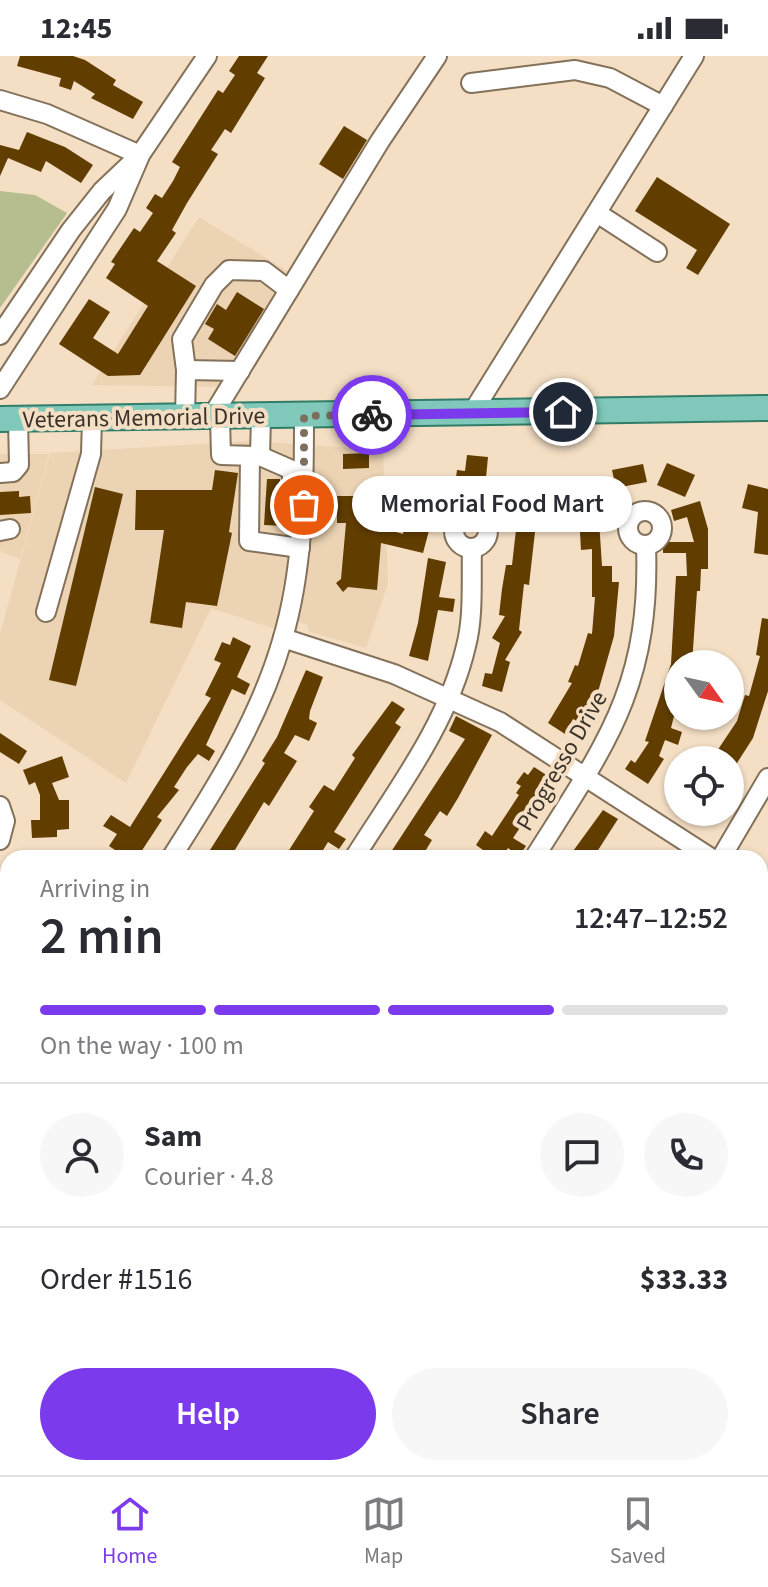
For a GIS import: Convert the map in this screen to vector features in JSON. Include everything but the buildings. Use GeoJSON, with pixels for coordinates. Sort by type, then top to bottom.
{"type":"FeatureCollection","features":[{"type":"Feature","properties":{"kind":"main road","name":"Veterans Memorial Drive"},"geometry":{"type":"LineString","coordinates":[[9,419],[768,408]]}},
{"type":"Feature","properties":{"kind":"street"},"geometry":{"type":"LineString","coordinates":[[0,389],[124,195],[140,155],[207,56]]}},
{"type":"Feature","properties":{"kind":"street"},"geometry":{"type":"LineString","coordinates":[[304,500],[292,498],[292,470],[255,456],[221,455],[216,418],[240,371],[289,290],[437,56]]}},
{"type":"Feature","properties":{"kind":"street"},"geometry":{"type":"LineString","coordinates":[[472,413],[694,56]]}},
{"type":"Feature","properties":{"kind":"street"},"geometry":{"type":"LineString","coordinates":[[471,83],[578,63],[663,106]]}},
{"type":"Feature","properties":{"kind":"street"},"geometry":{"type":"LineString","coordinates":[[0,100],[47,114],[140,155]]}},
{"type":"Feature","properties":{"kind":"street"},"geometry":{"type":"LineString","coordinates":[[0,335],[55,252],[102,191],[140,155]]}},
{"type":"Feature","properties":{"kind":"street"},"geometry":{"type":"LineString","coordinates":[[597,213],[657,252]]}},
{"type":"Feature","properties":{"kind":"street"},"geometry":{"type":"LineString","coordinates":[[55,252],[79,267]]}},
{"type":"Feature","properties":{"kind":"street"},"geometry":{"type":"LineString","coordinates":[[185,418],[186,370],[182,339],[214,285],[229,270],[264,271],[289,290]]}},
{"type":"Feature","properties":{"kind":"street"},"geometry":{"type":"LineString","coordinates":[[186,370],[240,371]]}},
{"type":"Feature","properties":{"kind":"street"},"geometry":{"type":"LineString","coordinates":[[176,850],[237,749],[283,638],[300,548],[304,500],[304,416]]}},
{"type":"Feature","properties":{"kind":"street"},"geometry":{"type":"LineString","coordinates":[[261,417],[249,541],[300,548]]}},
{"type":"Feature","properties":{"kind":"street"},"geometry":{"type":"LineString","coordinates":[[0,473],[13,472],[19,465],[9,419]]}},
{"type":"Feature","properties":{"kind":"street"},"geometry":{"type":"LineString","coordinates":[[46,612],[91,454],[92,419]]}},
{"type":"Feature","properties":{"kind":"street","name":"Progresso Drive"},"geometry":{"type":"LineString","coordinates":[[539,850],[586,776],[626,703],[635,671],[646,591],[646,545]]}},
{"type":"Feature","properties":{"kind":"street"},"geometry":{"type":"LineString","coordinates":[[359,850],[425,745],[449,696],[467,644],[472,548]]}},
{"type":"Feature","properties":{"kind":"street"},"geometry":{"type":"LineString","coordinates":[[283,638],[449,696],[529,737],[699,850]]}},
{"type":"Feature","properties":{"kind":"street"},"geometry":{"type":"LineString","coordinates":[[726,850],[768,778]]}},
{"type":"Feature","properties":{"kind":"street"},"geometry":{"type":"LineString","coordinates":[[0,806],[5,821],[0,840]]}},
{"type":"Feature","properties":{"kind":"shaded area"},"geometry":{"type":"Polygon","coordinates":[[[199,217],[294,275],[223,387],[92,385],[199,217]]]}},
{"type":"Feature","properties":{"kind":"shaded area"},"geometry":{"type":"Polygon","coordinates":[[[250,441],[383,450],[388,584],[366,648],[310,632],[306,624],[281,618],[278,630],[211,608],[126,783],[0,700],[0,634],[50,453],[250,441]]]}},
{"type":"Feature","properties":{"kind":"shaded area"},"geometry":{"type":"Polygon","coordinates":[[[0,454],[49,454],[20,559],[0,551],[0,454]]]}},
{"type":"Feature","properties":{"kind":"green space"},"geometry":{"type":"Polygon","coordinates":[[[0,191],[35,195],[67,213],[0,308],[0,191]]]}},
{"type":"Feature","properties":{"kind":"way so far"},"geometry":{"type":"LineString","coordinates":[[304,505],[304,416],[372,415]]}},
{"type":"Feature","properties":{"kind":"place","name":"Memorial Food Mart"},"geometry":{"type":"Point","coordinates":[304,505]}},
{"type":"Feature","properties":{"kind":"route"},"geometry":{"type":"LineString","coordinates":[[372,415],[563,412]]}}]}
